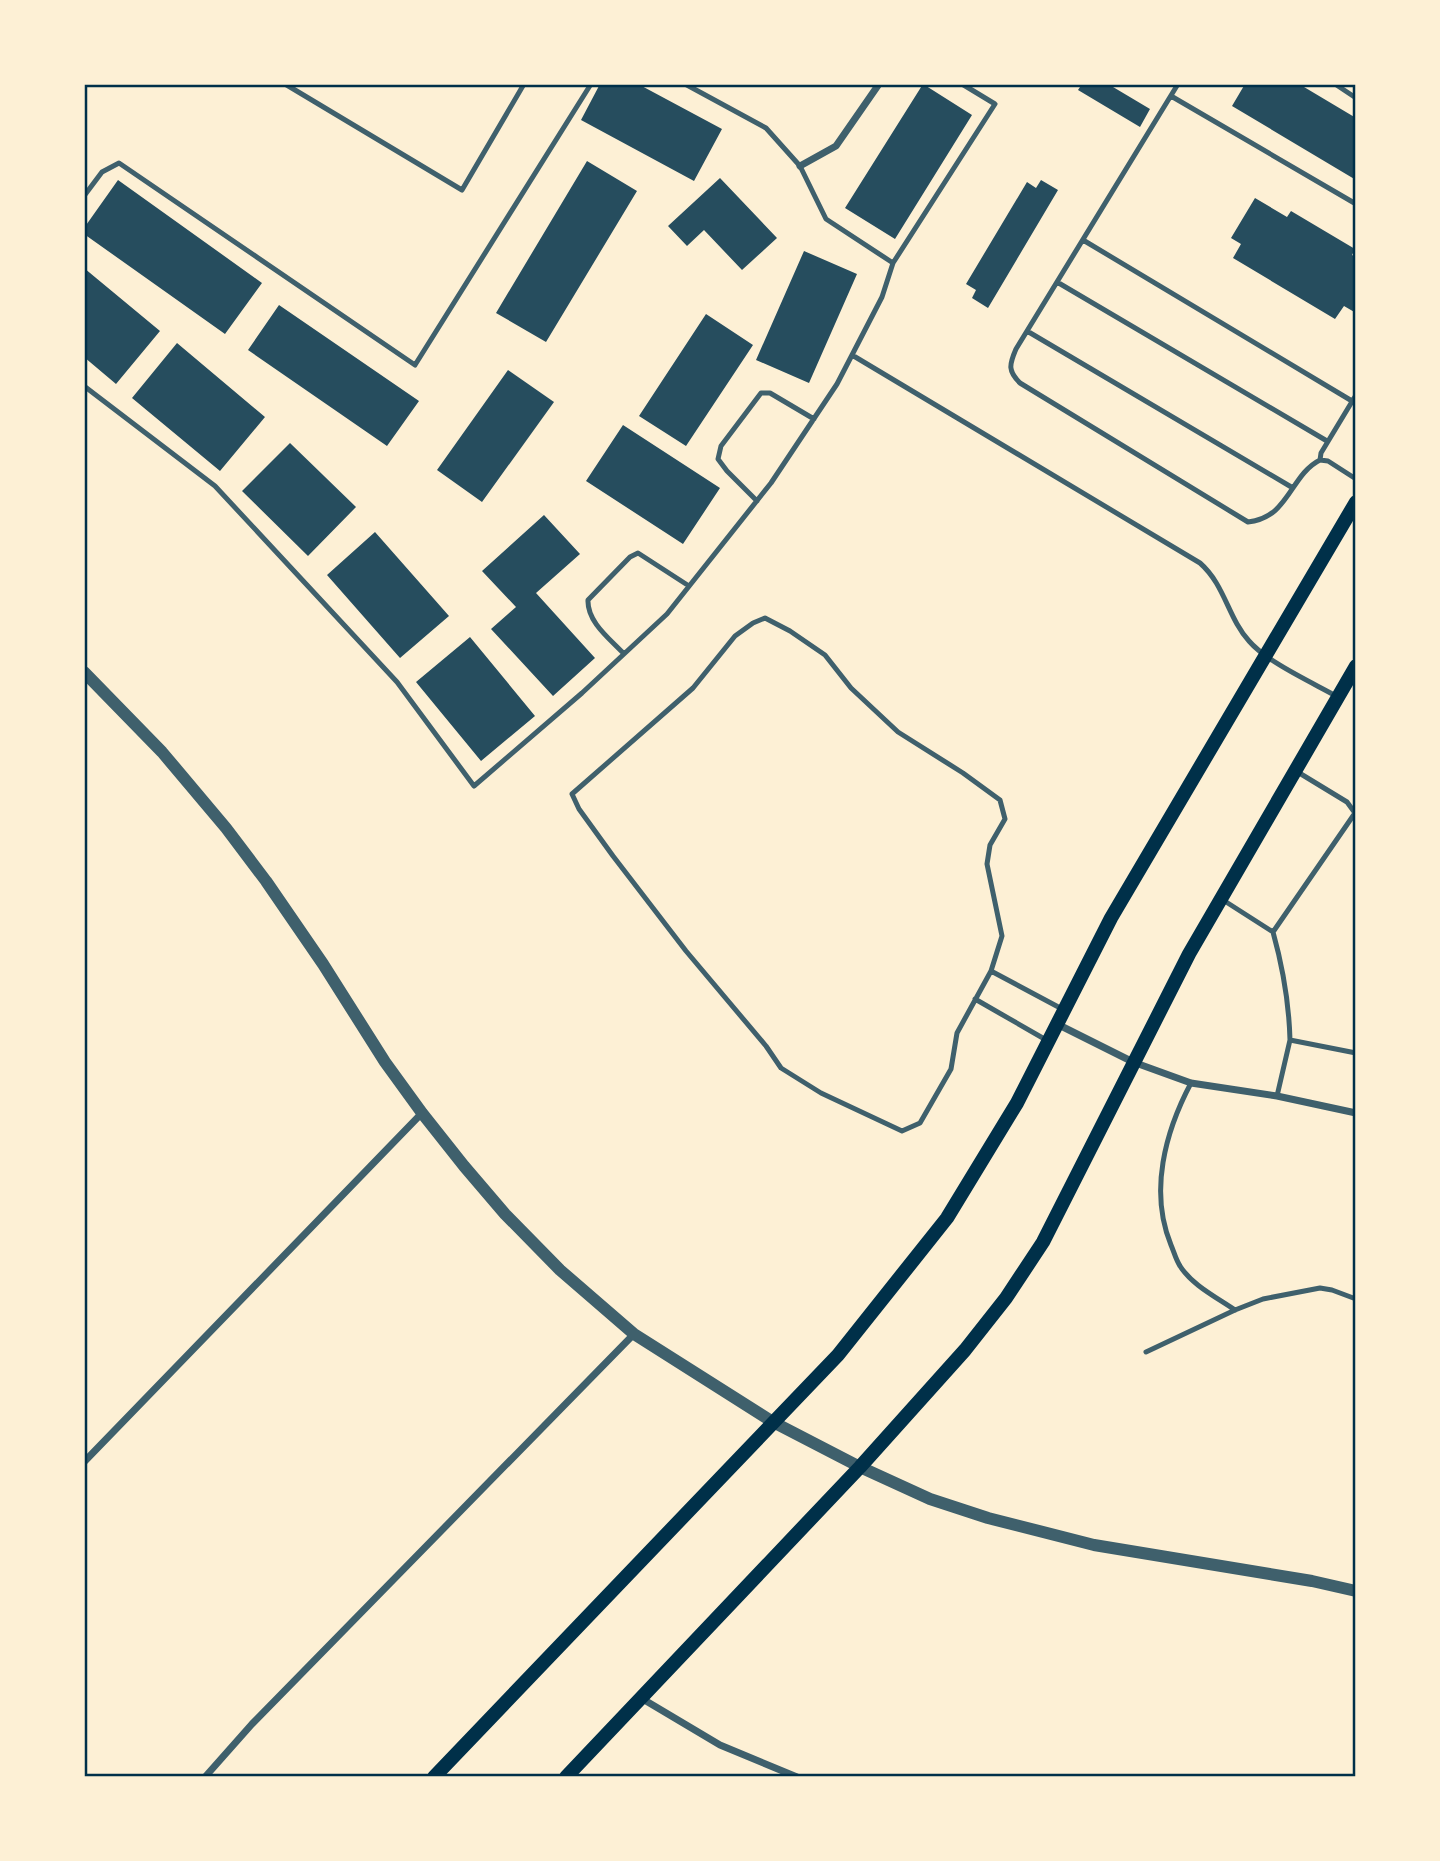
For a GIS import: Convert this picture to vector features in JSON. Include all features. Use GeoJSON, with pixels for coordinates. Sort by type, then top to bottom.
{"type":"FeatureCollection","features":[{"type":"Feature","properties":{"kind":"main road"},"geometry":{"type":"LineString","coordinates":[[434,1777],[838,1355],[947,1218],[1017,1103],[1111,918],[1356,502]]}},
{"type":"Feature","properties":{"kind":"main road"},"geometry":{"type":"LineString","coordinates":[[566,1777],[860,1467],[965,1350],[1006,1298],[1043,1242],[1133,1062],[1220,898],[1356,666]]}},
{"type":"Feature","properties":{"kind":"street"},"geometry":{"type":"LineString","coordinates":[[800,166],[836,146],[879,84]]}},
{"type":"Feature","properties":{"kind":"street"},"geometry":{"type":"LineString","coordinates":[[84,672],[162,752],[267,881],[385,1062],[422,1113],[505,1214],[560,1270],[634,1334],[773,1422],[930,1499],[1094,1545],[1356,1591]]}},
{"type":"Feature","properties":{"kind":"street"},"geometry":{"type":"LineString","coordinates":[[1057,1024],[1133,1062],[1191,1083],[1278,1096],[1356,1113]]}},
{"type":"Feature","properties":{"kind":"street"},"geometry":{"type":"LineString","coordinates":[[84,1462],[422,1113]]}},
{"type":"Feature","properties":{"kind":"street"},"geometry":{"type":"LineString","coordinates":[[205,1777],[252,1724],[634,1334]]}},
{"type":"Feature","properties":{"kind":"street"},"geometry":{"type":"LineString","coordinates":[[641,1698],[720,1745],[797,1777]]}},
{"type":"Feature","properties":{"kind":"lane"},"geometry":{"type":"LineString","coordinates":[[285,84],[462,190],[524,84]]}},
{"type":"Feature","properties":{"kind":"lane"},"geometry":{"type":"LineString","coordinates":[[84,197],[102,172],[119,163],[415,365],[591,84]]}},
{"type":"Feature","properties":{"kind":"lane"},"geometry":{"type":"LineString","coordinates":[[685,84],[766,128],[800,166],[826,219],[892,263]]}},
{"type":"Feature","properties":{"kind":"lane"},"geometry":{"type":"LineString","coordinates":[[84,386],[215,486],[397,682],[474,786],[582,693],[667,614],[771,483],[837,383],[882,297],[892,263],[995,104],[962,84]]}},
{"type":"Feature","properties":{"kind":"lane"},"geometry":{"type":"LineString","coordinates":[[1178,84],[1027,331],[1011,360],[1010,369],[1013,376],[1020,383],[1248,522],[1261,521],[1269,516],[1311,464],[1320,460],[1328,461],[1356,479]]}},
{"type":"Feature","properties":{"kind":"lane"},"geometry":{"type":"LineString","coordinates":[[1335,84],[1356,98]]}},
{"type":"Feature","properties":{"kind":"lane"},"geometry":{"type":"LineString","coordinates":[[1171,96],[1356,204]]}},
{"type":"Feature","properties":{"kind":"lane"},"geometry":{"type":"LineString","coordinates":[[1083,240],[1352,401]]}},
{"type":"Feature","properties":{"kind":"lane"},"geometry":{"type":"LineString","coordinates":[[1057,282],[1327,442]]}},
{"type":"Feature","properties":{"kind":"lane"},"geometry":{"type":"LineString","coordinates":[[1027,331],[1293,488]]}},
{"type":"Feature","properties":{"kind":"lane"},"geometry":{"type":"LineString","coordinates":[[852,355],[1200,563],[1215,578],[1249,642],[1265,656],[1338,697]]}},
{"type":"Feature","properties":{"kind":"lane"},"geometry":{"type":"LineString","coordinates":[[757,501],[727,471],[719,459],[721,446],[761,393],[770,393],[814,419]]}},
{"type":"Feature","properties":{"kind":"lane"},"geometry":{"type":"LineString","coordinates":[[1320,460],[1327,442],[1356,394]]}},
{"type":"Feature","properties":{"kind":"lane"},"geometry":{"type":"LineString","coordinates":[[624,654],[596,624],[588,611],[588,600],[630,557],[638,553],[690,586]]}},
{"type":"Feature","properties":{"kind":"lane"},"geometry":{"type":"LineString","coordinates":[[765,618],[825,655],[851,688],[898,732],[1000,800],[1005,819],[990,845],[987,864],[1002,936],[991,971],[957,1033],[951,1069],[920,1123],[902,1131],[821,1093],[781,1068],[613,856],[579,809],[572,794],[694,688],[735,636],[765,618]]}},
{"type":"Feature","properties":{"kind":"lane"},"geometry":{"type":"LineString","coordinates":[[1273,932],[1355,813],[1347,802],[1295,770]]}},
{"type":"Feature","properties":{"kind":"lane"},"geometry":{"type":"LineString","coordinates":[[1220,898],[1273,932],[1283,967],[1289,1007],[1290,1040],[1278,1096]]}},
{"type":"Feature","properties":{"kind":"lane"},"geometry":{"type":"LineString","coordinates":[[991,971],[1064,1010]]}},
{"type":"Feature","properties":{"kind":"lane"},"geometry":{"type":"LineString","coordinates":[[975,999],[1048,1041]]}},
{"type":"Feature","properties":{"kind":"lane"},"geometry":{"type":"LineString","coordinates":[[1290,1040],[1356,1053]]}},
{"type":"Feature","properties":{"kind":"lane"},"geometry":{"type":"LineString","coordinates":[[1191,1083],[1181,1101],[1165,1152],[1159,1191],[1166,1232],[1180,1266],[1198,1285],[1235,1310]]}},
{"type":"Feature","properties":{"kind":"lane"},"geometry":{"type":"LineString","coordinates":[[1146,1352],[1263,1299],[1320,1287],[1356,1299]]}},
{"type":"Feature","properties":{"kind":"building"},"geometry":{"type":"Polygon","coordinates":[[[600,84],[638,84],[722,129],[694,181],[581,120],[600,84]]]}},
{"type":"Feature","properties":{"kind":"building"},"geometry":{"type":"Polygon","coordinates":[[[923,84],[972,115],[895,239],[845,208],[923,84]]]}},
{"type":"Feature","properties":{"kind":"building"},"geometry":{"type":"Polygon","coordinates":[[[1082,84],[1108,84],[1150,109],[1140,127],[1078,90],[1082,84]]]}},
{"type":"Feature","properties":{"kind":"building"},"geometry":{"type":"Polygon","coordinates":[[[1245,84],[1299,84],[1356,118],[1356,180],[1232,106],[1245,84]]]}},
{"type":"Feature","properties":{"kind":"building"},"geometry":{"type":"Polygon","coordinates":[[[587,161],[637,191],[546,342],[496,313],[587,161]]]}},
{"type":"Feature","properties":{"kind":"building"},"geometry":{"type":"Polygon","coordinates":[[[720,178],[777,238],[742,270],[704,230],[687,246],[668,226],[720,178]]]}},
{"type":"Feature","properties":{"kind":"building"},"geometry":{"type":"Polygon","coordinates":[[[118,180],[262,283],[225,334],[84,234],[84,228],[118,180]]]}},
{"type":"Feature","properties":{"kind":"building"},"geometry":{"type":"Polygon","coordinates":[[[1041,180],[1058,190],[988,308],[972,298],[976,290],[966,284],[1027,182],[1036,188],[1041,180]]]}},
{"type":"Feature","properties":{"kind":"building"},"geometry":{"type":"Polygon","coordinates":[[[1255,198],[1287,217],[1291,211],[1355,249],[1352,255],[1356,257],[1356,313],[1344,306],[1335,319],[1233,258],[1241,244],[1231,238],[1255,198]]]}},
{"type":"Feature","properties":{"kind":"building"},"geometry":{"type":"Polygon","coordinates":[[[804,251],[857,274],[809,383],[756,360],[804,251]]]}},
{"type":"Feature","properties":{"kind":"building"},"geometry":{"type":"Polygon","coordinates":[[[84,268],[160,331],[116,384],[84,357],[84,268]]]}},
{"type":"Feature","properties":{"kind":"building"},"geometry":{"type":"Polygon","coordinates":[[[279,305],[419,401],[387,446],[248,350],[279,305]]]}},
{"type":"Feature","properties":{"kind":"building"},"geometry":{"type":"Polygon","coordinates":[[[706,314],[753,345],[686,446],[639,416],[706,314]]]}},
{"type":"Feature","properties":{"kind":"building"},"geometry":{"type":"Polygon","coordinates":[[[177,343],[265,417],[220,471],[132,398],[177,343]]]}},
{"type":"Feature","properties":{"kind":"building"},"geometry":{"type":"Polygon","coordinates":[[[508,370],[554,402],[482,502],[437,470],[508,370]]]}},
{"type":"Feature","properties":{"kind":"building"},"geometry":{"type":"Polygon","coordinates":[[[623,425],[720,488],[683,544],[586,481],[623,425]]]}},
{"type":"Feature","properties":{"kind":"building"},"geometry":{"type":"Polygon","coordinates":[[[290,443],[356,507],[308,556],[242,491],[290,443]]]}},
{"type":"Feature","properties":{"kind":"building"},"geometry":{"type":"Polygon","coordinates":[[[544,515],[580,554],[536,593],[595,658],[553,696],[491,629],[516,607],[482,571],[544,515]]]}},
{"type":"Feature","properties":{"kind":"building"},"geometry":{"type":"Polygon","coordinates":[[[375,532],[449,616],[400,658],[327,575],[375,532]]]}},
{"type":"Feature","properties":{"kind":"building"},"geometry":{"type":"Polygon","coordinates":[[[470,637],[535,716],[481,761],[416,682],[470,637]]]}}]}
